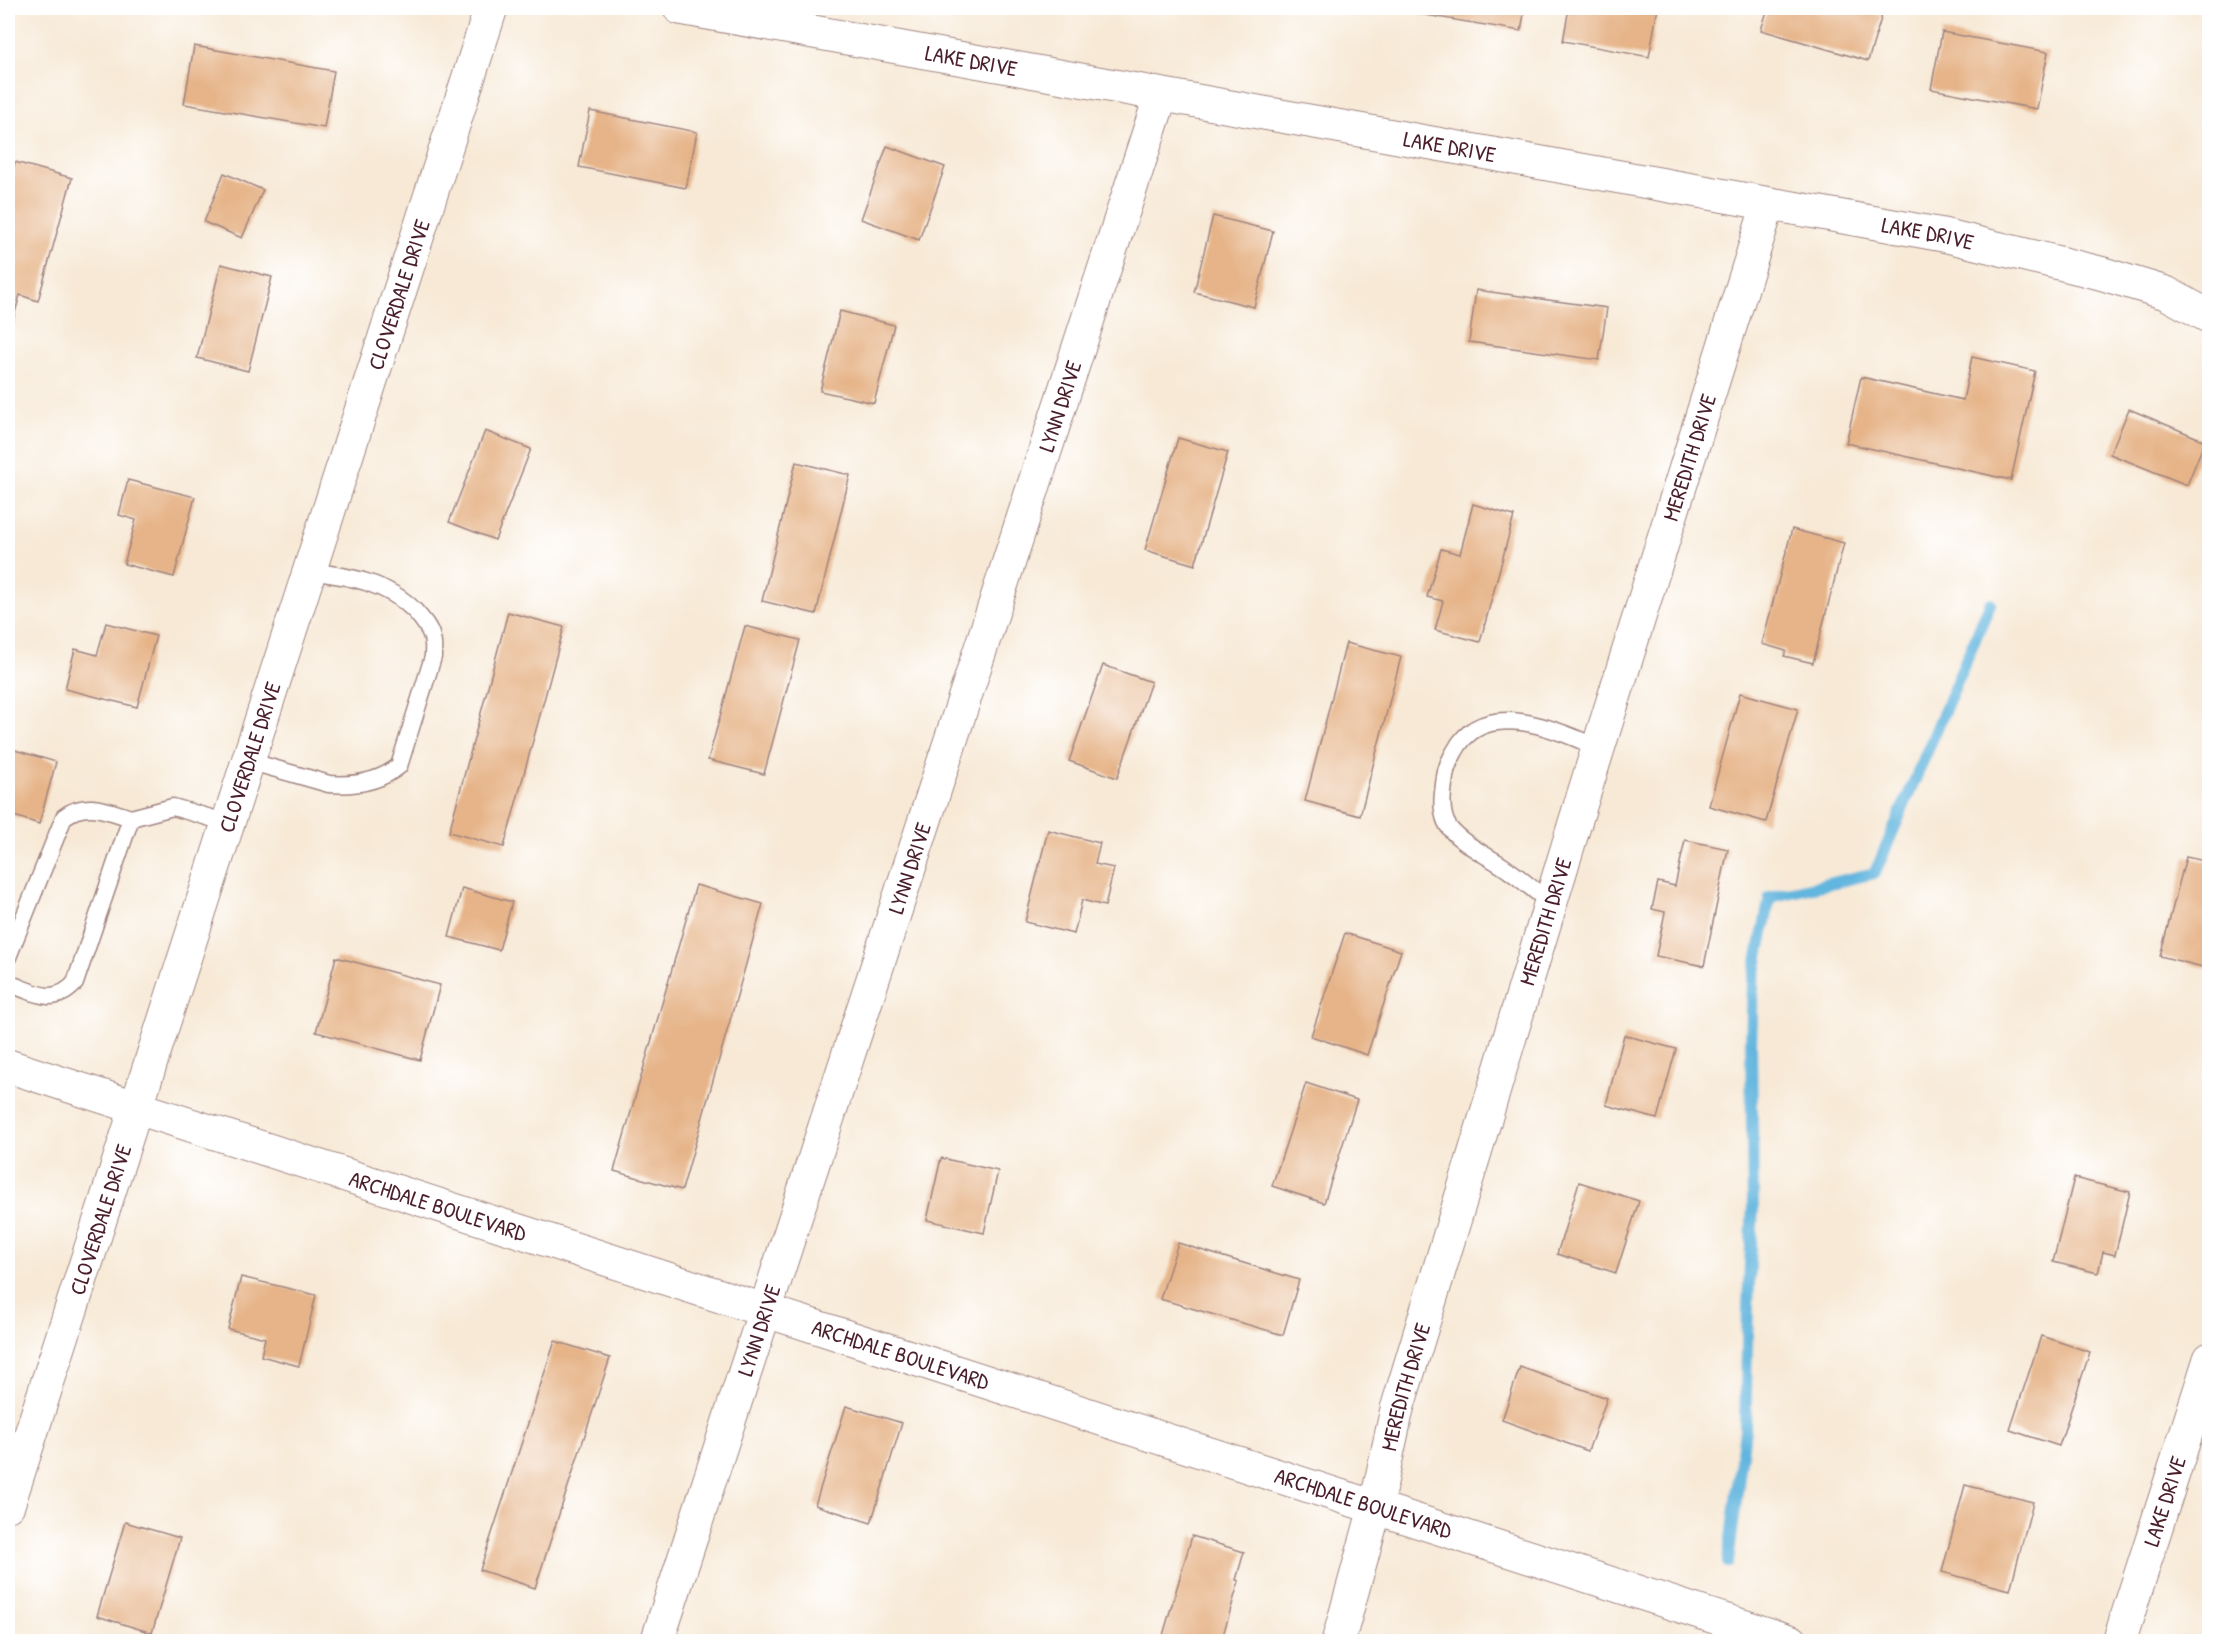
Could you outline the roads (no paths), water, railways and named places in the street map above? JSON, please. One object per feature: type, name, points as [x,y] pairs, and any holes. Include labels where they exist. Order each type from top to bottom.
[{"type":"street","name":"CLOVERDALE DRIVE","points":[[8,1505],[491,8]]},
{"type":"street","name":"LAKE DRIVE","points":[[680,8],[1943,235],[2100,273],[2166,293],[2210,317]]},
{"type":"street","name":"LYNN DRIVE","points":[[657,1641],[1161,95]]},
{"type":"street","name":"MEREDITH DRIVE","points":[[1338,1641],[1376,1505],[1396,1409],[1550,903],[1768,205]]},
{"type":"street","name":"ARCHDALE BOULEVARD","points":[[8,1066],[765,1311],[1376,1505],[1792,1641]]},
{"type":"street","name":"LAKE DRIVE","points":[[2119,1641],[2210,1359]]},
{"type":"lane","points":[[248,761],[329,784],[343,785],[360,784],[377,779],[399,766],[433,657],[433,640],[429,631],[421,617],[407,602],[387,589],[336,574],[309,571]]},
{"type":"lane","points":[[1550,903],[1509,870],[1462,839],[1446,823],[1442,803],[1446,768],[1460,741],[1473,729],[1493,723],[1516,722],[1545,726],[1598,748]]},
{"type":"lane","points":[[8,957],[64,818],[75,809],[97,808],[131,818],[173,807],[228,822]]},
{"type":"lane","points":[[8,983],[50,998],[67,993],[75,983],[131,818]]},
{"type":"waterway","points":[[1728,1562],[1745,1430],[1753,1205],[1751,1044],[1753,982],[1770,897],[1875,873],[1990,604]]}]
